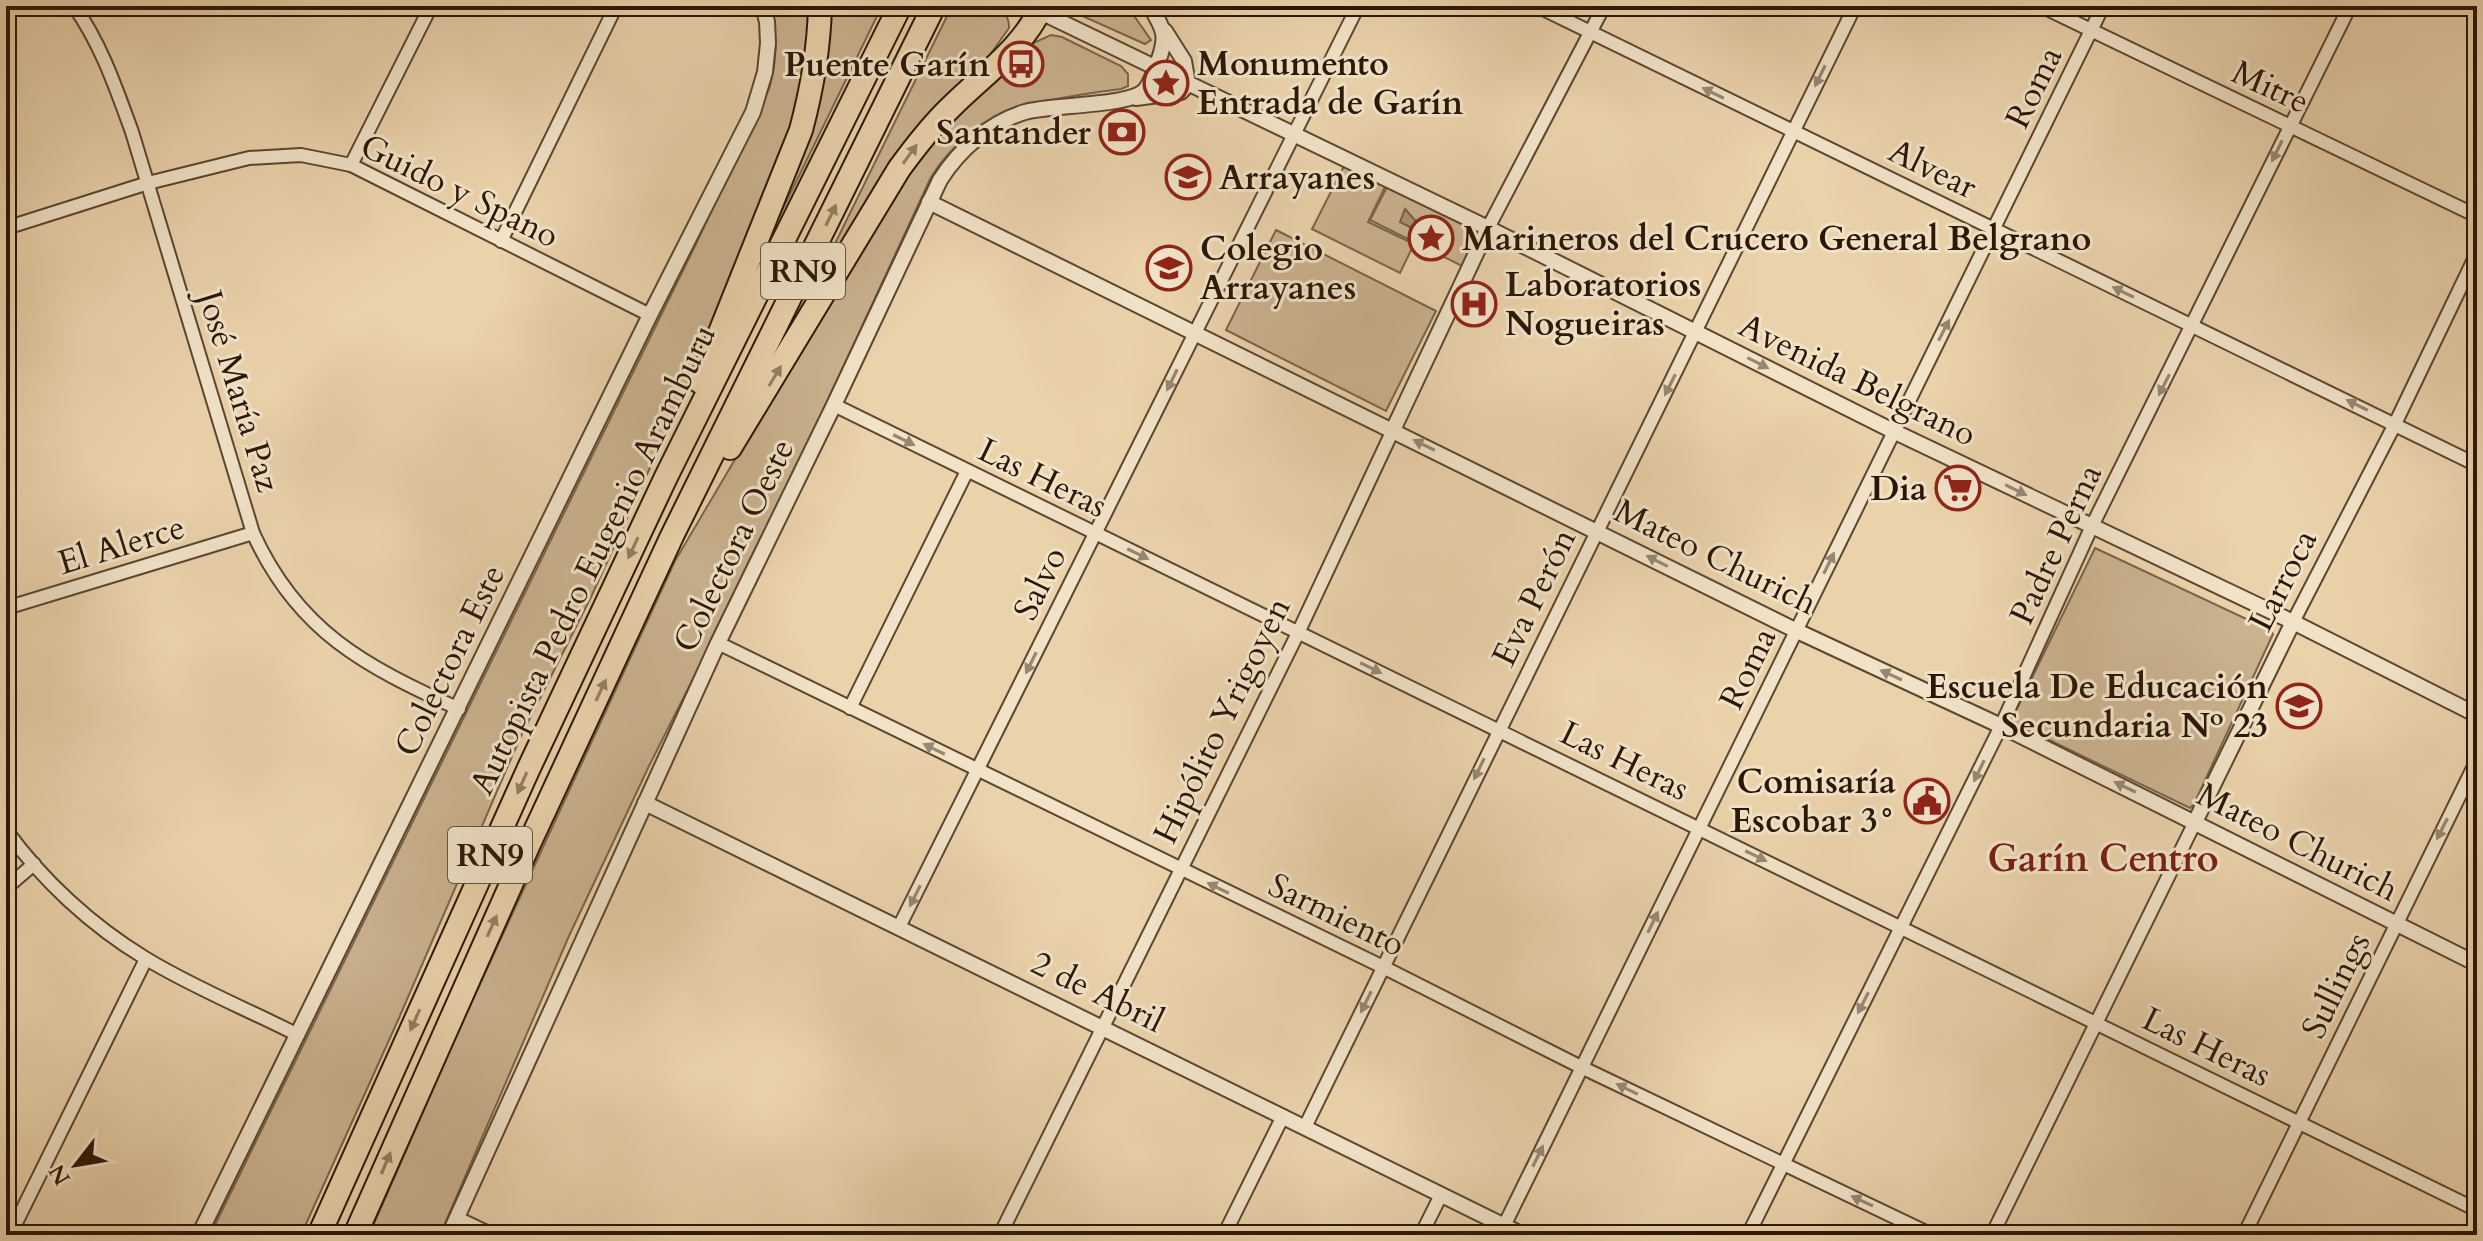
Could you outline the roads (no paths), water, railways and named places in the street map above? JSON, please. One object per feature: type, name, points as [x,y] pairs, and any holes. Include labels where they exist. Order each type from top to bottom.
[{"type":"highway","points":[[666,477],[710,353],[801,130],[818,49],[820,6]]},
{"type":"highway","name":"Autopista Pedro Eugenio Aramburu","points":[[319,1235],[528,770],[666,477],[900,6]]},
{"type":"highway","name":"Autopista Pedro Eugenio Aramburu","points":[[355,1235],[532,837],[672,536],[934,6]]},
{"type":"highway","points":[[672,536],[762,397],[899,169],[922,137],[952,105],[1009,54],[1037,8]]},
{"type":"street","name":"José María Paz","points":[[74,6],[110,70],[148,183],[253,533],[279,581],[295,604],[320,630],[382,672],[459,709]]},
{"type":"street","points":[[351,165],[431,6]]},
{"type":"street","points":[[501,241],[616,6]]},
{"type":"street","name":"Colectora Este","points":[[199,1235],[650,315],[753,112],[765,72],[768,43],[763,6]]},
{"type":"street","points":[[1150,6],[1184,61],[1188,84]]},
{"type":"street","name":"Salvo","points":[[899,927],[1358,6]]},
{"type":"street","name":"Alvear","points":[[1537,6],[2477,465]]},
{"type":"street","points":[[1488,228],[1604,6]]},
{"type":"street","name":"Eva Perón","points":[[1305,1127],[1855,6]]},
{"type":"street","name":"Mitre","points":[[2041,6],[2477,216]]},
{"type":"street","name":"Roma","points":[[1504,1226],[2103,6]]},
{"type":"street","name":"Padre Perna","points":[[1748,1235],[2001,726],[2092,526],[2350,6]]},
{"type":"street","name":"Avenida Belgrano","points":[[1037,8],[1155,69],[1488,228],[1893,431],[2293,622],[2477,715]]},
{"type":"street","points":[[1128,100],[1145,90],[1163,48],[1165,31]]},
{"type":"street","name":"Colectora Oeste","points":[[449,1235],[718,643],[951,162],[980,135],[1024,113],[1055,106],[1181,92],[1188,84]]},
{"type":"street","name":"Guido y Spano","points":[[6,228],[148,183],[223,164],[274,155],[325,158],[351,165],[650,315]]},
{"type":"street","name":"Mateo Churich","points":[[929,202],[1797,631],[2001,726],[2477,964]]},
{"type":"street","name":"Hipólito Yrigoyen","points":[[1000,1235],[1298,633],[1488,228]]},
{"type":"street","name":"Larroca","points":[[1992,1235],[2477,253]]},
{"type":"street","name":"Las Heras","points":[[834,405],[2477,1210]]},
{"type":"street","points":[[850,708],[967,471]]},
{"type":"street","name":"El Alerce","points":[[6,608],[253,533]]},
{"type":"street","name":"Sarmiento","points":[[718,643],[1383,967],[1581,1067],[1932,1235]]},
{"type":"street","name":"Sullings","points":[[2244,1235],[2477,760]]},
{"type":"street","name":"2 de Abril","points":[[645,803],[1523,1235]]},
{"type":"street","points":[[6,830],[34,864],[85,914],[146,959],[298,1035]]},
{"type":"street","points":[[6,888],[34,864]]},
{"type":"street","points":[[10,1235],[146,959]]},
{"type":"street","points":[[1224,1235],[1283,1116]]},
{"type":"street","points":[[1421,1235],[1441,1195]]},
{"type":"street","points":[[457,1218],[493,1235]]},
{"type":"place","name":"Puente Garín","points":[[1021,64]]},
{"type":"place","name":"Monumento Entrada de Garín","points":[[1166,83]]},
{"type":"place","name":"Santander","points":[[1122,132]]},
{"type":"place","name":"Arrayanes","points":[[1188,177]]},
{"type":"place","name":"Marineros del Crucero General Belgrano","points":[[1431,238]]},
{"type":"place","name":"Colegio Arrayanes","points":[[1169,268]]},
{"type":"place","name":"Laboratorios Nogueiras","points":[[1474,304]]},
{"type":"place","name":"Dia","points":[[1958,488]]},
{"type":"place","name":"Escuela De Educación Secundaria Nº 23","points":[[2299,706]]},
{"type":"place","name":"Comisaría Escobar 3°","points":[[1927,801]]},
{"type":"district","name":"Garín Centro","points":[[2103,858]]}]
